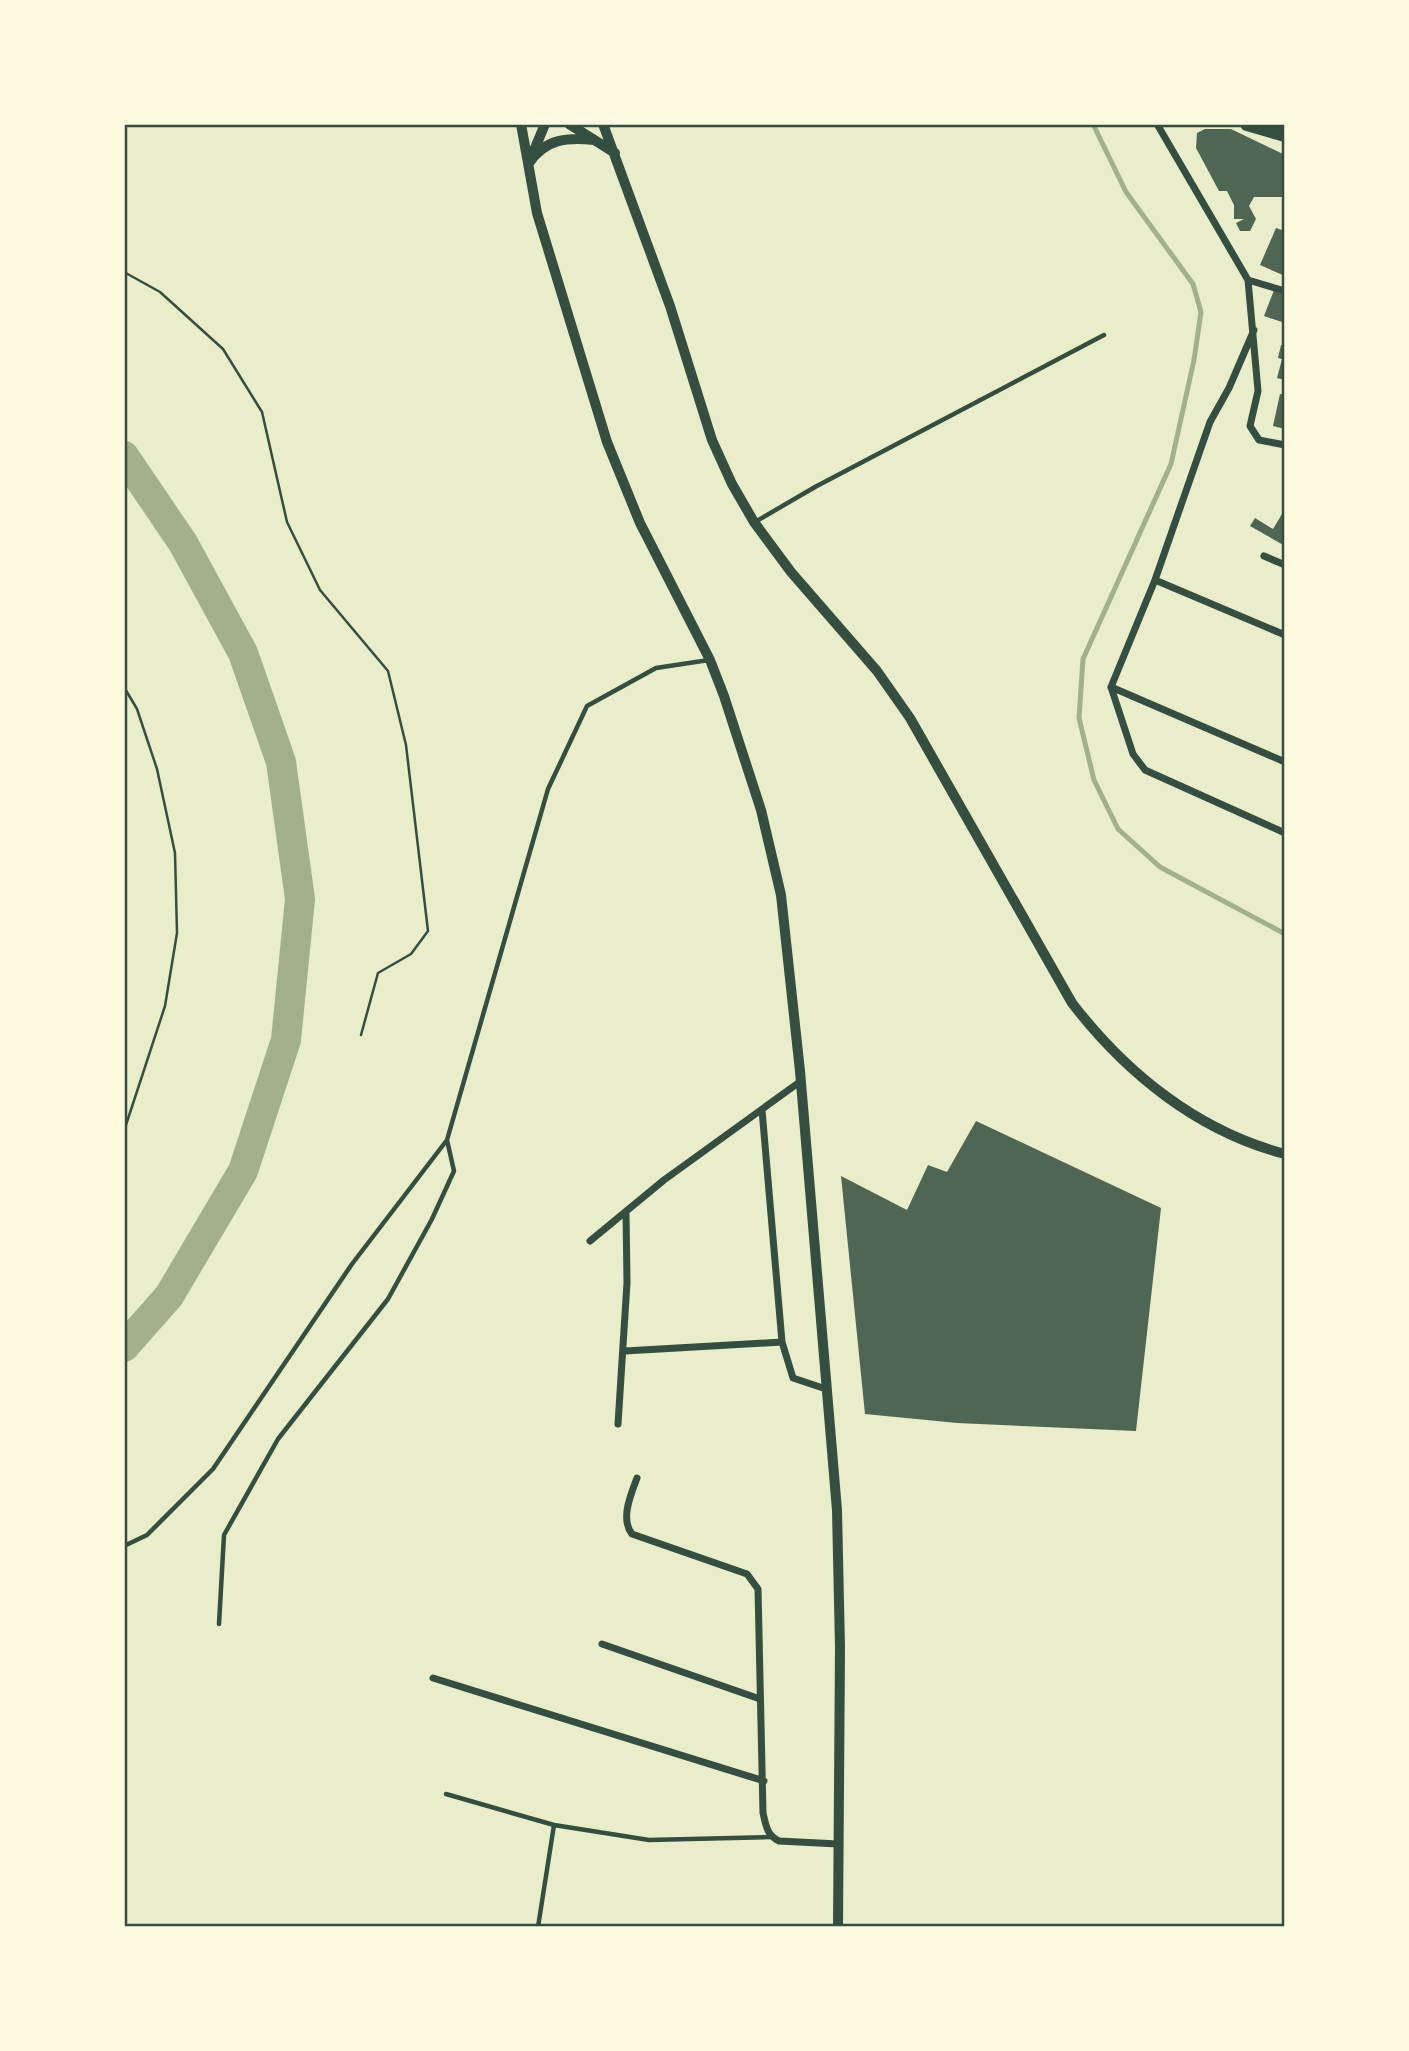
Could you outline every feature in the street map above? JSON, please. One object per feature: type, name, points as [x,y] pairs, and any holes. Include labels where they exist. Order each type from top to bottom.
[{"type":"highway","points":[[1247,124],[1285,135]]},
{"type":"street","points":[[521,124],[537,213],[607,442],[639,523],[710,660],[724,696],[761,810],[782,895],[801,1081],[837,1510],[840,1647],[838,1927]]},
{"type":"street","points":[[529,163],[545,124]]},
{"type":"street","points":[[569,124],[615,153]]},
{"type":"street","points":[[603,124],[670,306],[712,440],[732,484],[754,522],[791,572],[877,671],[910,718],[1072,1003],[1098,1037],[1148,1084],[1179,1106],[1248,1141],[1285,1154]]},
{"type":"street","points":[[1157,124],[1248,280],[1258,391],[1250,426],[1259,440],[1285,445]]},
{"type":"street","points":[[529,163],[537,151],[552,142],[570,138],[594,140]]},
{"type":"street","points":[[1248,280],[1285,291]]},
{"type":"street","points":[[1254,330],[1229,388],[1210,422],[1155,580],[1111,687],[1133,754],[1145,770],[1285,833]]},
{"type":"street","points":[[1264,556],[1285,565]]},
{"type":"street","points":[[1155,580],[1285,635]]},
{"type":"street","points":[[1111,687],[1285,762]]},
{"type":"street","points":[[590,1241],[664,1180],[801,1081]]},
{"type":"street","points":[[762,1110],[782,1342],[793,1378],[826,1389]]},
{"type":"street","points":[[618,1424],[625,1351],[626,1212]]},
{"type":"street","points":[[625,1351],[782,1342]]},
{"type":"street","points":[[637,1478],[626,1519],[627,1528],[632,1534],[747,1574],[758,1589],[763,1813],[766,1829],[771,1837],[793,1843],[838,1844]]},
{"type":"street","points":[[602,1644],[760,1699]]},
{"type":"street","points":[[433,1678],[764,1781]]},
{"type":"lane","points":[[754,522],[815,487],[1104,335]]},
{"type":"lane","points":[[124,1546],[147,1535],[213,1469],[352,1264],[447,1140],[548,789],[587,706],[656,667],[710,660]]},
{"type":"lane","points":[[219,1624],[224,1535],[278,1439],[388,1299],[432,1219],[454,1171],[447,1140]]},
{"type":"lane","points":[[446,1794],[554,1825],[649,1840],[771,1837]]},
{"type":"lane","points":[[538,1927],[554,1825]]},
{"type":"path","points":[[124,272],[160,292],[223,349],[262,412],[287,523],[320,590],[388,671],[406,745],[428,931],[411,954],[378,974],[362,1035]]},
{"type":"path","points":[[124,687],[137,709],[157,769],[170,829],[175,853],[177,933],[165,1006],[124,1131]]},
{"type":"building","points":[[1205,129],[1231,129],[1285,155],[1285,197],[1254,197],[1249,206],[1256,219],[1250,231],[1240,231],[1236,223],[1244,219],[1234,219],[1234,205],[1227,191],[1219,191],[1196,148],[1197,133]]},
{"type":"building","points":[[1276,228],[1285,231],[1285,276],[1260,265]]},
{"type":"building","points":[[1276,285],[1285,288],[1285,323],[1264,316]]},
{"type":"building","points":[[1281,345],[1285,346],[1285,380],[1277,378],[1282,359],[1278,358]]},
{"type":"building","points":[[1280,394],[1285,395],[1285,429],[1273,426]]},
{"type":"building","points":[[1285,509],[1285,546],[1250,526],[1255,518],[1273,529]]},
{"type":"building","points":[[976,1121],[1161,1208],[1136,1431],[957,1423],[865,1414],[841,1176],[907,1210],[928,1165],[947,1172]]},
{"type":"waterway","points":[[1093,124],[1126,192],[1193,284],[1201,312],[1194,360],[1171,464],[1083,659],[1079,718],[1094,780],[1118,829],[1160,867],[1285,934]]},
{"type":"waterway","points":[[124,456],[183,543],[243,653],[281,762],[300,899],[286,1040],[243,1171],[169,1296],[124,1347]]}]
